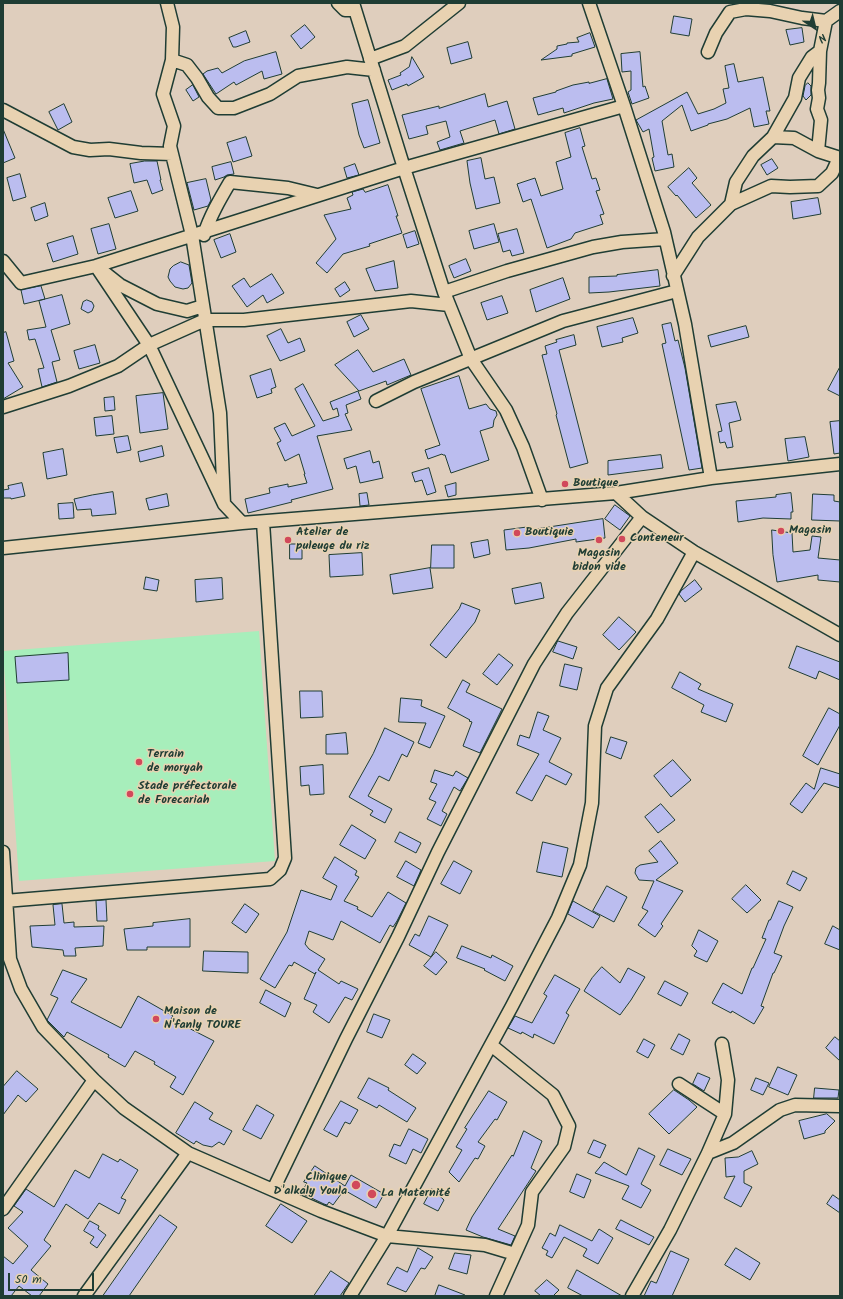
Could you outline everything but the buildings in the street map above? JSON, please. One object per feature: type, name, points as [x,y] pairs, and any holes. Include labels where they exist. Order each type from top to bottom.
[{"type":"street","points":[[167,3],[173,27],[172,60],[163,94],[174,126],[170,146],[192,235],[220,413],[224,504]]},
{"type":"street","points":[[338,3],[345,10],[354,7],[444,292],[471,359],[506,410],[523,447],[542,500]]},
{"type":"street","points":[[172,60],[187,65],[197,78],[208,97],[218,108],[234,108],[270,94],[298,76],[372,64],[405,46],[459,3]]},
{"type":"street","points":[[589,3],[624,106],[665,240],[685,324],[694,370],[711,478]]},
{"type":"street","points":[[708,52],[716,33],[730,12],[752,9],[826,21],[840,11]]},
{"type":"street","points":[[818,151],[821,120],[817,109],[819,98],[820,51],[826,21]]},
{"type":"street","points":[[731,204],[736,182],[753,156],[773,137],[795,98],[799,78],[812,57],[820,51]]},
{"type":"street","points":[[3,261],[21,283],[96,266],[205,230],[404,168],[624,106]]},
{"type":"street","points":[[3,110],[73,147],[90,150],[110,149],[141,153],[172,154]]},
{"type":"street","points":[[673,276],[698,237],[731,204],[771,186],[818,186],[832,173],[839,158],[818,151],[794,138],[773,137]]},
{"type":"street","points":[[196,259],[205,230],[230,182],[288,188],[317,195]]},
{"type":"street","points":[[444,292],[507,271],[593,247],[622,242],[665,240]]},
{"type":"street","points":[[96,266],[120,285],[156,304],[187,311],[203,306]]},
{"type":"street","points":[[96,266],[149,345],[224,504],[242,523]]},
{"type":"street","points":[[376,401],[414,382],[563,321],[677,290]]},
{"type":"street","points":[[3,407],[69,386],[118,366],[149,345],[205,320],[244,320],[411,301],[449,305]]},
{"type":"street","points":[[3,548],[242,523],[616,493],[711,478],[840,464]]},
{"type":"street","points":[[616,493],[642,517],[694,552],[840,635]]},
{"type":"street","points":[[273,1190],[346,1039],[398,937],[438,852],[534,664],[566,613],[642,517]]},
{"type":"street","points":[[5,901],[270,879],[280,870],[285,858],[264,522]]},
{"type":"street","points":[[350,1296],[388,1236],[558,918],[580,865],[592,803],[595,726],[607,688],[657,619],[694,552]]},
{"type":"street","points":[[3,852],[5,901],[10,959],[20,989],[43,1027],[94,1080],[124,1108],[188,1153],[321,1211],[388,1236],[485,1246],[515,1254]]},
{"type":"street","points":[[632,1296],[670,1230],[708,1153],[725,1114],[728,1080],[722,1044]]},
{"type":"street","points":[[491,1045],[552,1095],[570,1126],[564,1147],[532,1192],[528,1224],[496,1296]]},
{"type":"street","points":[[3,1209],[94,1080]]},
{"type":"street","points":[[679,1084],[725,1114]]},
{"type":"street","points":[[708,1153],[733,1143],[780,1110],[795,1105],[840,1106]]},
{"type":"street","points":[[84,1296],[188,1153]]},
{"type":"green space","name":"Terrain de moryah","points":[[259,631],[275,861],[19,881],[3,651]]},
{"type":"place","name":"Boutique","points":[[565,484]]},
{"type":"place","name":"Magasin","points":[[781,531]]},
{"type":"place","name":"Boutiquie","points":[[517,533]]},
{"type":"place","name":"Conteneur","points":[[622,539]]},
{"type":"place","name":"Atelier de puleuge du riz","points":[[288,540]]},
{"type":"place","name":"Magasin bidon vide","points":[[599,540]]},
{"type":"place","name":"Terrain de moryah","points":[[139,762]]},
{"type":"place","name":"Stade préfectorale de Forecariah","points":[[130,794]]},
{"type":"place","name":"Maison de N'fanly TOURE","points":[[156,1019]]},
{"type":"place","name":"Clinique D'alkaly Youla","points":[[356,1185]]},
{"type":"place","name":"La Maternité","points":[[372,1194]]}]
